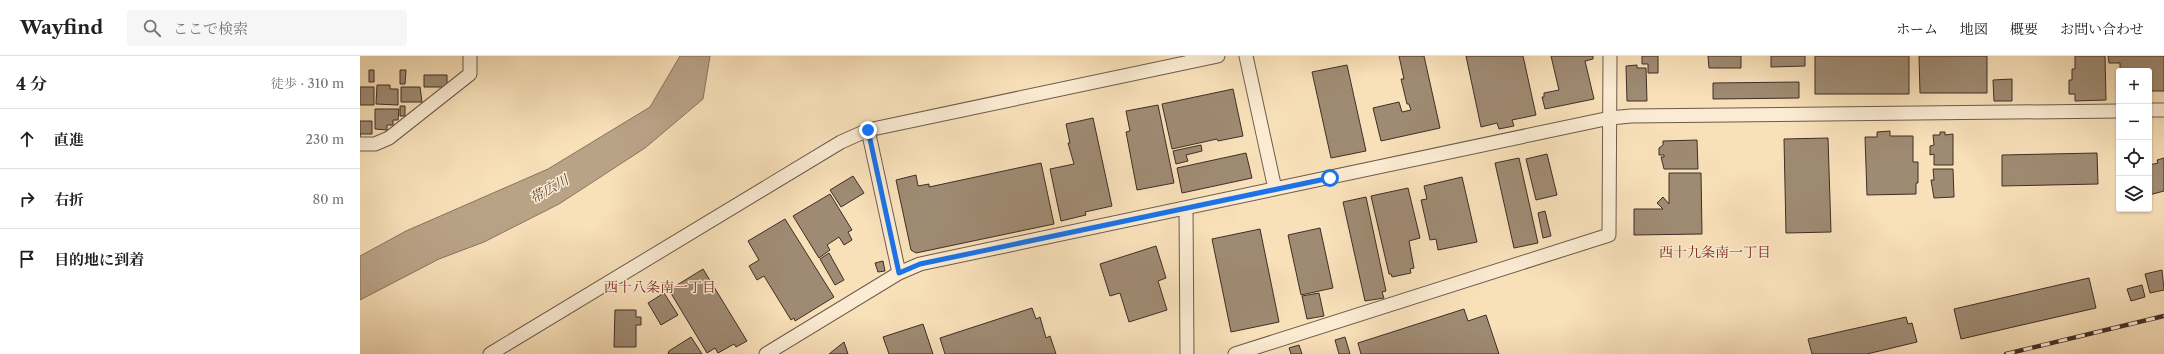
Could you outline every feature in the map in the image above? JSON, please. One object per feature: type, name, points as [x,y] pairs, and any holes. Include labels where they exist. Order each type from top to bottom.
[{"type":"street","points":[[360,144],[375,144],[389,138],[470,74],[470,56]]},
{"type":"street","points":[[491,354],[841,142],[868,130],[1218,56]]},
{"type":"street","points":[[1246,56],[1275,189]]},
{"type":"street","points":[[1235,354],[1610,235],[1610,56]]},
{"type":"street","points":[[2152,110],[2164,110]]},
{"type":"street","points":[[766,354],[899,273],[920,264],[1610,118],[1631,116],[2116,111]]},
{"type":"street","points":[[868,130],[899,273]]},
{"type":"street","points":[[1186,208],[1187,354]]},
{"type":"water","name":"帯広川","points":[[680,56],[710,56],[703,99],[645,148],[559,204],[484,242],[439,259],[360,300],[360,256],[406,231],[548,169],[650,107]]},
{"type":"building","points":[[1399,56],[1424,56],[1440,128],[1381,141],[1373,108],[1399,102],[1402,112],[1411,110],[1409,104],[1407,104],[1401,79],[1404,79]]},
{"type":"building","points":[[1466,56],[1523,56],[1536,115],[1512,120],[1514,126],[1499,129],[1497,123],[1481,127]]},
{"type":"building","points":[[1551,56],[1593,56],[1593,59],[1585,61],[1594,99],[1545,109],[1542,97],[1544,97],[1544,93],[1559,90]]},
{"type":"building","points":[[1642,56],[1658,56],[1658,73],[1648,73],[1648,64],[1642,64]]},
{"type":"building","points":[[1708,56],[1741,56],[1741,68],[1709,68]]},
{"type":"building","points":[[1771,56],[1805,56],[1805,66],[1771,67]]},
{"type":"building","points":[[1815,56],[1909,56],[1909,94],[1815,94]]},
{"type":"building","points":[[1919,56],[1987,56],[1987,93],[1920,93]]},
{"type":"building","points":[[2075,56],[2105,56],[2106,100],[2075,101],[2075,94],[2069,94],[2069,80],[2072,80],[2072,69],[2075,69]]},
{"type":"building","points":[[2108,56],[2164,56],[2164,91],[2152,91],[2152,68],[2120,68],[2120,63],[2109,63]]},
{"type":"building","points":[[1347,65],[1366,151],[1331,158],[1312,72]]},
{"type":"building","points":[[1637,65],[1637,68],[1646,68],[1647,101],[1627,101],[1626,66]]},
{"type":"building","points":[[369,70],[374,70],[374,82],[369,82]]},
{"type":"building","points":[[400,70],[406,70],[405,84],[400,84]]},
{"type":"building","points":[[424,75],[447,75],[447,87],[424,87]]},
{"type":"building","points":[[2012,79],[2012,101],[1994,101],[1993,80]]},
{"type":"building","points":[[1799,82],[1799,98],[1713,99],[1713,83]]},
{"type":"building","points":[[377,85],[390,85],[390,89],[398,89],[398,105],[376,104]]},
{"type":"building","points":[[360,87],[374,87],[374,105],[360,105]]},
{"type":"building","points":[[401,87],[420,87],[422,102],[401,102]]},
{"type":"building","points":[[1233,89],[1243,136],[1218,141],[1217,139],[1172,149],[1162,104]]},
{"type":"building","points":[[1158,105],[1174,183],[1137,190],[1126,132],[1130,131],[1126,111]]},
{"type":"building","points":[[400,106],[405,106],[405,116],[400,116]]},
{"type":"building","points":[[375,109],[399,109],[398,120],[393,120],[393,125],[387,125],[387,130],[375,129]]},
{"type":"building","points":[[1093,118],[1112,206],[1085,212],[1086,215],[1061,221],[1050,169],[1074,164],[1068,143],[1070,143],[1066,124]]},
{"type":"building","points":[[360,121],[372,121],[372,134],[360,134]]},
{"type":"building","points":[[1890,131],[1890,136],[1913,136],[1913,162],[1918,162],[1918,183],[1916,183],[1916,194],[1867,195],[1865,137],[1877,137],[1877,132]]},
{"type":"building","points":[[1940,132],[1945,132],[1945,135],[1953,134],[1953,165],[1934,165],[1934,154],[1930,155],[1930,146],[1934,145],[1933,135],[1940,135]]},
{"type":"building","points":[[1828,138],[1831,232],[1786,233],[1784,139]]},
{"type":"building","points":[[1697,140],[1698,169],[1664,169],[1661,157],[1664,157],[1664,155],[1659,155],[1659,148],[1663,145],[1663,141]]},
{"type":"building","points":[[1201,145],[1202,151],[1186,155],[1188,161],[1176,164],[1173,151]]},
{"type":"building","points":[[1246,153],[1252,178],[1182,193],[1177,168]]},
{"type":"building","points":[[2097,153],[2098,184],[2002,186],[2002,155]]},
{"type":"building","points":[[1547,154],[1557,195],[1536,200],[1526,159]]},
{"type":"building","points":[[1519,158],[1538,243],[1514,248],[1495,163]]},
{"type":"building","points":[[2164,158],[2164,191],[2152,194],[2152,164],[2158,163],[2157,160]]},
{"type":"building","points":[[1041,163],[1054,224],[916,253],[911,250],[896,180],[916,175],[918,186],[929,184],[929,187]]},
{"type":"building","points":[[1933,169],[1953,169],[1954,197],[1934,198],[1931,180],[1934,180]]},
{"type":"building","points":[[1669,173],[1701,173],[1702,234],[1634,235],[1634,209],[1663,209],[1657,203],[1663,197],[1669,204]]},
{"type":"building","points":[[853,176],[864,193],[841,207],[830,190]]},
{"type":"building","points":[[1462,177],[1477,242],[1438,250],[1436,239],[1430,240],[1421,200],[1427,199],[1424,186]]},
{"type":"building","points":[[1408,188],[1420,238],[1409,241],[1414,268],[1410,269],[1411,273],[1392,277],[1391,274],[1389,274],[1371,196]]},
{"type":"building","points":[[830,194],[852,230],[848,232],[852,240],[844,245],[839,237],[827,245],[830,250],[819,258],[793,216]]},
{"type":"building","points":[[1366,197],[1386,291],[1382,292],[1384,298],[1365,301],[1343,202]]},
{"type":"building","points":[[1545,211],[1551,236],[1543,238],[1538,213]]},
{"type":"building","points":[[785,219],[834,297],[795,321],[794,318],[791,320],[764,276],[757,280],[749,266],[759,260],[748,241]]},
{"type":"building","points":[[1320,228],[1333,288],[1301,295],[1288,235]]},
{"type":"building","points":[[1260,229],[1279,322],[1231,332],[1212,239]]},
{"type":"building","points":[[1156,246],[1166,278],[1158,281],[1167,310],[1129,322],[1120,293],[1110,296],[1100,264]]},
{"type":"building","points":[[829,253],[844,280],[835,285],[820,259]]},
{"type":"building","points":[[883,261],[885,271],[878,272],[875,263]]},
{"type":"building","points":[[703,269],[747,341],[736,347],[734,344],[718,353],[715,348],[707,353],[669,290]]},
{"type":"building","points":[[2162,270],[2164,290],[2150,293],[2145,274]]},
{"type":"building","points":[[2089,278],[2096,308],[1961,339],[1954,309]]},
{"type":"building","points":[[2142,285],[2145,297],[2131,301],[2127,289]]},
{"type":"building","points":[[664,293],[678,315],[661,325],[648,303]]},
{"type":"building","points":[[1319,293],[1324,316],[1307,319],[1302,296]]},
{"type":"building","points":[[1032,308],[1036,319],[1040,317],[1046,338],[1050,336],[1056,354],[945,354],[940,338]]},
{"type":"building","points":[[1464,309],[1468,321],[1486,315],[1499,354],[1361,354],[1358,343]]},
{"type":"building","points":[[615,310],[636,310],[636,317],[641,317],[641,325],[636,325],[636,347],[614,347]]},
{"type":"building","points":[[1906,317],[1908,324],[1912,323],[1917,342],[1867,354],[1812,354],[1808,339]]},
{"type":"building","points":[[923,324],[933,354],[889,354],[883,337]]},
{"type":"building","points":[[691,337],[702,354],[668,354],[669,351]]},
{"type":"building","points":[[1345,337],[1350,354],[1339,354],[1335,340]]},
{"type":"building","points":[[844,342],[848,354],[829,354]]},
{"type":"building","points":[[1299,345],[1302,354],[1291,354],[1289,348]]},
{"type":"railway","points":[[2006,354],[2164,316]]},
{"type":"district","name":"西十九条南一丁目","points":[[1715,252]]},
{"type":"district","name":"西十八条南一丁目","points":[[660,287]]},
{"type":"route","points":[[868,130],[899,273],[920,264],[1330,178]]}]
